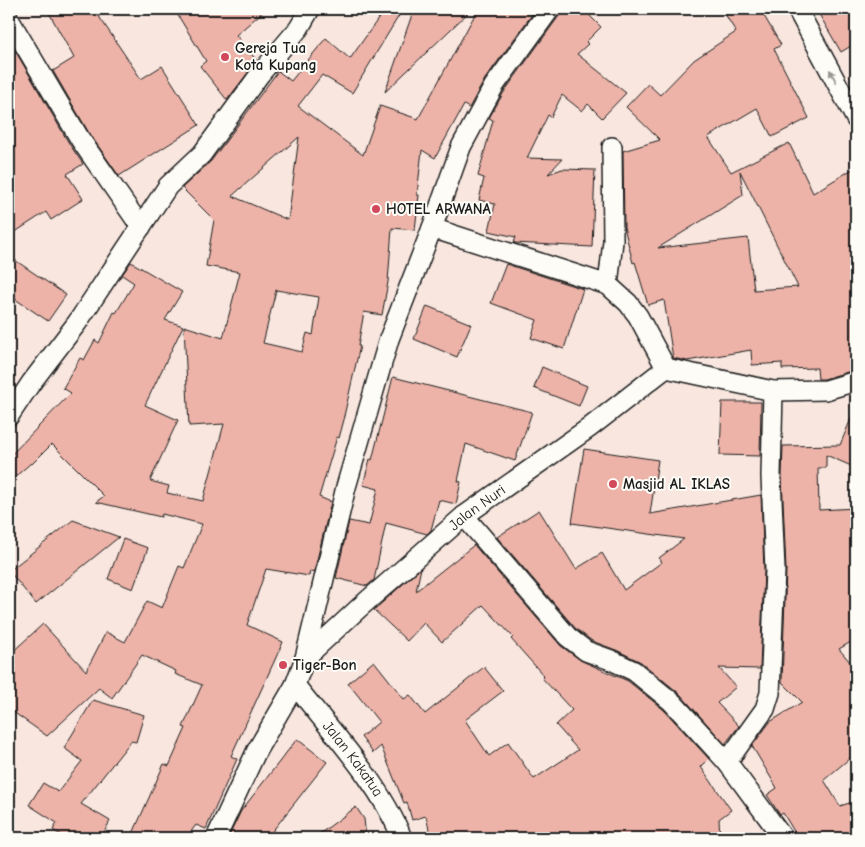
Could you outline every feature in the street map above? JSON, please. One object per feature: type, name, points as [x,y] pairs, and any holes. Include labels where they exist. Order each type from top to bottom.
[{"type":"street","points":[[9,416],[30,383],[77,323],[168,186],[202,154],[260,74],[299,28],[310,9]]},
{"type":"street","points":[[305,658],[346,487],[384,358],[461,147],[494,86],[550,9]]},
{"type":"street","points":[[797,9],[856,119]]},
{"type":"street","points":[[9,19],[80,139],[141,227]]},
{"type":"street","points":[[608,285],[613,240],[612,147]]},
{"type":"street","points":[[432,228],[608,285],[628,303],[638,316],[666,368],[774,391],[826,390],[856,380]]},
{"type":"street","name":"Jalan Nuri","points":[[216,838],[257,750],[295,685],[305,658],[464,516],[589,428],[666,368]]},
{"type":"street","points":[[727,762],[765,709],[770,693],[774,570],[771,476],[774,391]]},
{"type":"street","points":[[464,516],[568,638],[586,651],[634,671],[672,702],[727,762],[783,838]]},
{"type":"street","name":"Jalan Kakatua","points":[[295,685],[365,775],[381,798],[402,838]]},
{"type":"building","points":[[47,9],[94,9],[141,79],[162,66],[199,125],[119,176],[89,133],[53,71],[74,58]]},
{"type":"building","name":"Gereja Tua Kota Kupang","points":[[174,9],[266,9],[236,35],[257,61],[227,100],[200,66],[206,61]]},
{"type":"building","points":[[385,9],[403,9],[352,93],[322,75],[298,106],[363,155],[380,106],[418,119],[478,9],[536,9],[485,79],[469,108],[464,105],[435,158],[422,150],[415,230],[392,228],[388,282],[382,315],[364,312],[358,346],[360,346],[345,416],[319,497],[331,502],[314,572],[310,571],[309,576],[266,569],[247,625],[283,642],[231,756],[237,759],[206,829],[196,825],[186,838],[131,838],[164,764],[169,766],[186,728],[183,727],[202,685],[175,674],[176,671],[142,655],[112,698],[99,688],[47,736],[9,709],[9,655],[43,624],[86,671],[106,632],[125,642],[147,601],[162,608],[179,566],[184,568],[202,524],[162,514],[161,517],[96,502],[104,496],[52,444],[32,464],[9,482],[9,457],[71,393],[63,388],[80,358],[84,360],[95,340],[99,343],[114,312],[116,313],[134,283],[122,275],[131,262],[182,292],[165,320],[183,326],[145,405],[178,420],[150,481],[169,486],[167,493],[203,501],[224,424],[189,426],[184,326],[223,338],[240,272],[206,266],[214,220],[182,188],[211,161],[278,71],[291,81],[326,38],[350,59]],"holes":[[[299,137],[288,220],[232,196]],[[276,290],[319,297],[313,335],[307,333],[302,352],[263,343]]]},
{"type":"building","points":[[414,9],[472,9],[385,92]]},
{"type":"building","points":[[561,9],[583,9],[601,27],[586,42],[588,44],[577,54],[626,93],[602,118],[588,104],[582,111],[562,95],[551,117],[548,115],[527,158],[562,159],[548,174],[562,169],[595,170],[592,247],[514,243],[516,237],[489,231],[495,204],[479,200],[484,178],[478,176],[493,120],[489,118],[504,92],[559,16]]},
{"type":"building","points":[[722,9],[760,9],[781,45],[774,49],[809,118],[772,137],[757,108],[708,137],[731,172],[789,143],[813,193],[856,167],[856,369],[854,370],[818,379],[817,368],[782,369],[782,363],[752,365],[751,350],[687,361],[673,358],[664,300],[648,305],[635,262],[633,263],[624,227],[623,151],[660,140],[626,107],[648,84],[660,95],[694,60],[736,32]],"holes":[[[740,171],[798,287],[754,290],[748,238],[658,248],[743,195]]]},
{"type":"building","points":[[816,9],[856,9],[856,43],[841,52]]},
{"type":"building","points":[[16,52],[83,164],[67,174],[83,199],[51,220],[46,212],[9,236],[9,56]]},
{"type":"building","points":[[9,256],[66,295],[48,321],[9,295]]},
{"type":"building","points":[[506,264],[583,289],[564,349],[531,338],[537,320],[491,303]]},
{"type":"building","points":[[427,306],[471,324],[457,357],[414,339]]},
{"type":"building","points":[[542,367],[587,386],[579,406],[534,388]]},
{"type":"building","points":[[393,377],[532,412],[515,461],[466,444],[458,481],[461,482],[456,504],[439,500],[431,530],[427,534],[386,523],[374,580],[367,586],[336,578],[349,521],[369,525],[378,489],[363,485],[370,459],[372,460]]},
{"type":"building","points":[[722,402],[761,402],[760,456],[720,455]]},
{"type":"building","points":[[856,407],[856,468],[826,455],[826,468],[818,468],[819,510],[856,508],[856,639],[839,649],[856,669],[856,753],[824,780],[840,806],[856,801],[856,838],[798,838],[783,813],[780,815],[767,795],[777,788],[752,746],[770,722],[802,702],[782,682],[786,570],[782,476],[783,446],[840,445]]},
{"type":"building","points":[[584,449],[658,460],[650,514],[761,495],[764,570],[760,669],[719,668],[736,687],[717,703],[739,726],[725,744],[680,694],[641,662],[592,641],[576,629],[497,537],[539,510],[576,569],[602,553],[624,590],[662,562],[659,558],[684,539],[572,523]]},
{"type":"building","points":[[73,520],[119,537],[36,604],[9,571]]},
{"type":"building","points":[[123,539],[148,548],[133,589],[108,579]]},
{"type":"building","points":[[474,545],[561,646],[582,661],[628,681],[664,710],[709,759],[701,767],[731,810],[719,819],[720,838],[431,838],[426,816],[412,820],[407,802],[404,803],[381,746],[373,753],[361,737],[379,722],[348,683],[374,661],[404,699],[410,695],[425,714],[484,667],[503,691],[465,720],[489,756],[508,742],[534,779],[578,750],[556,725],[572,710],[542,678],[544,676],[511,639],[513,637],[483,605],[442,642],[424,623],[407,641],[374,610],[421,568],[416,591]]},
{"type":"building","points":[[93,700],[144,715],[136,742],[131,741],[81,804],[110,821],[101,838],[66,838],[53,830],[57,823],[29,805],[43,783],[58,792],[82,761],[64,748]]},
{"type":"building","points":[[297,739],[327,762],[267,838],[228,838],[241,811]]},
{"type":"building","points":[[356,807],[364,819],[366,838],[314,838]]},
{"type":"place","name":"Gereja Tua Kota Kupang","points":[[225,57]]},
{"type":"place","name":"HOTEL ARWANA","points":[[376,209]]},
{"type":"place","name":"Masjid AL IKLAS","points":[[613,484]]},
{"type":"place","name":"Tiger-Bon","points":[[283,665]]}]
